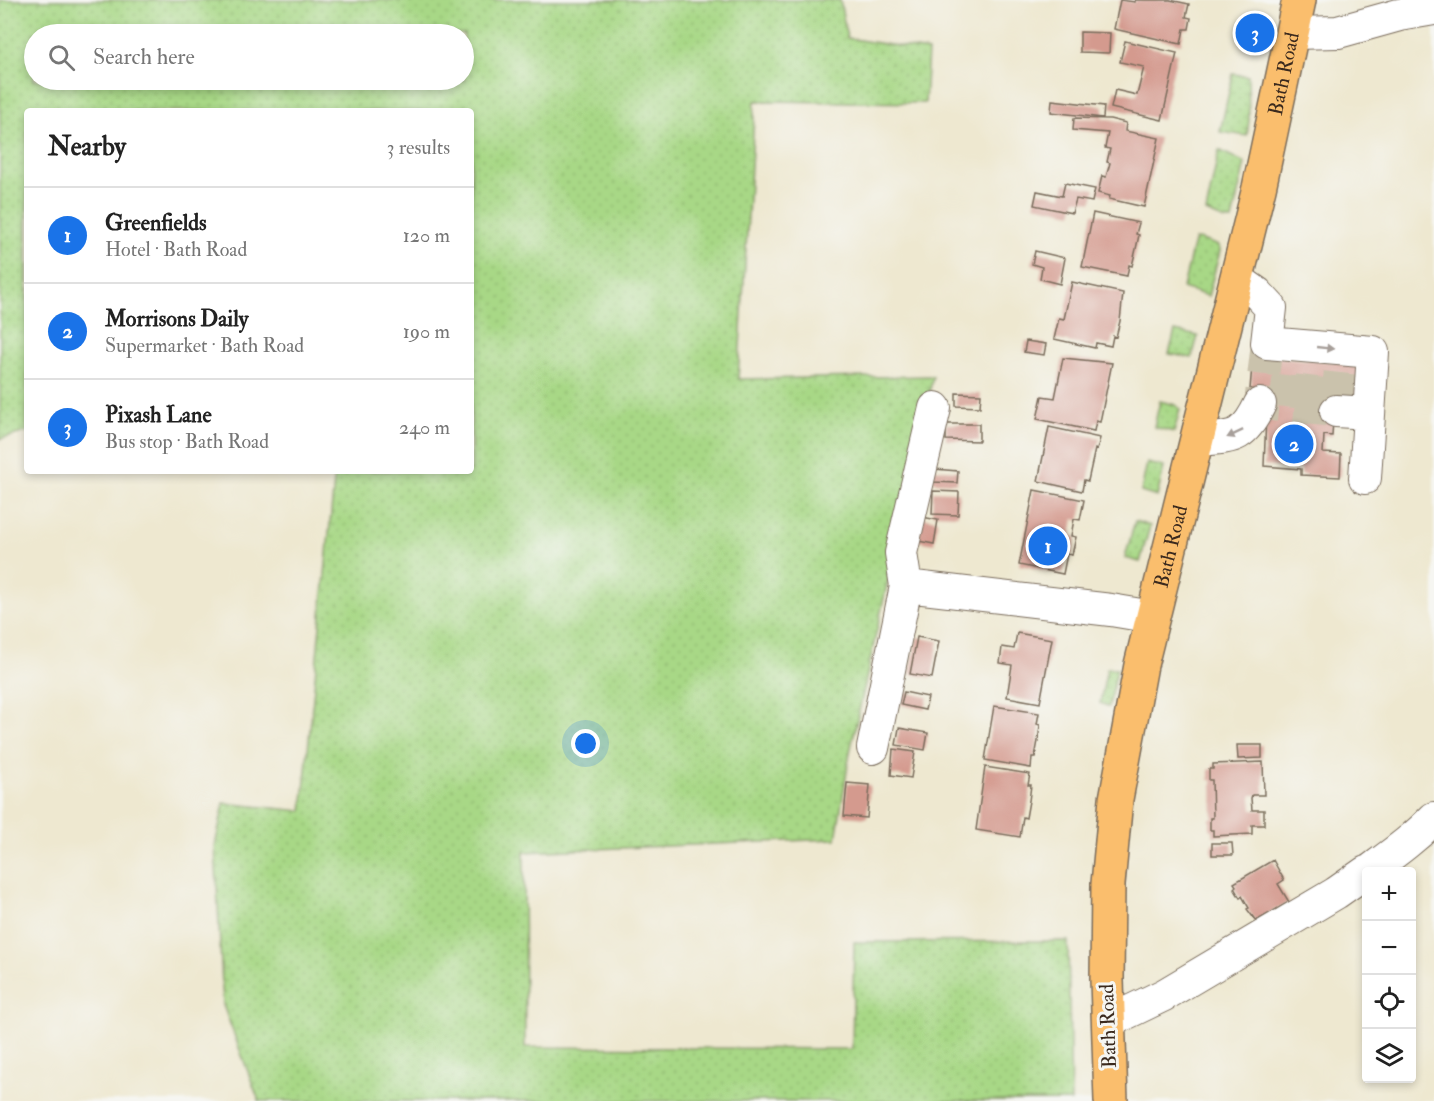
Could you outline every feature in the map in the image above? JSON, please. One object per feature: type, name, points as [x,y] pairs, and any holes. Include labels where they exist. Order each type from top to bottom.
[{"type":"highway","name":"Bath Road","points":[[1111,1101],[1108,1022],[1108,884],[1116,799],[1141,665],[1262,177],[1299,0]]},
{"type":"lane","points":[[1293,33],[1338,32],[1399,15],[1434,9]]},
{"type":"lane","points":[[1237,279],[1257,293],[1271,308],[1267,343],[1373,352],[1365,478]]},
{"type":"lane","points":[[1197,440],[1227,438],[1242,432],[1252,422],[1260,404]]},
{"type":"lane","points":[[873,748],[906,586],[901,553],[934,408]]},
{"type":"lane","points":[[1336,411],[1368,413]]},
{"type":"lane","points":[[906,586],[1153,617]]},
{"type":"lane","points":[[1374,867],[1406,844],[1434,818]]},
{"type":"lane","points":[[1108,1022],[1164,995],[1362,875]]},
{"type":"green space","points":[[0,0],[840,0],[847,38],[928,51],[925,103],[755,101],[738,379],[933,376],[850,752],[836,839],[524,852],[525,1047],[852,1049],[854,942],[1068,941],[1071,1101],[259,1101],[223,1005],[215,846],[224,803],[302,811],[335,474],[474,474],[474,108],[24,108],[24,433],[0,439]]},
{"type":"green space","points":[[1233,74],[1248,76],[1247,136],[1220,132]]},
{"type":"green space","points":[[1219,150],[1245,163],[1232,220],[1225,220],[1206,212]]},
{"type":"green space","points":[[1199,239],[1219,246],[1220,251],[1208,296],[1183,288],[1193,245],[1195,240]]},
{"type":"green space","points":[[1175,331],[1198,336],[1192,358],[1169,354]]},
{"type":"green space","points":[[1160,401],[1176,405],[1180,409],[1174,432],[1154,427]]},
{"type":"green space","points":[[1147,463],[1164,467],[1157,497],[1141,492]]},
{"type":"green space","points":[[1135,521],[1150,526],[1140,562],[1125,558]]},
{"type":"green space","points":[[1107,668],[1117,669],[1109,707],[1100,703]]},
{"type":"building","points":[[1120,0],[1135,2],[1135,0],[1170,0],[1189,4],[1186,17],[1191,18],[1189,29],[1184,29],[1181,44],[1114,29]]},
{"type":"building","points":[[1080,32],[1110,33],[1109,53],[1080,52]]},
{"type":"building","points":[[1125,41],[1177,53],[1162,120],[1111,108],[1115,90],[1137,95],[1144,67],[1120,62]]},
{"type":"building","points":[[1052,100],[1104,106],[1103,118],[1051,112]]},
{"type":"building","points":[[1074,118],[1110,119],[1126,123],[1125,131],[1159,138],[1144,207],[1109,199],[1110,196],[1098,193],[1102,176],[1106,177],[1110,163],[1107,162],[1110,149],[1105,148],[1108,133],[1073,130]]},
{"type":"building","points":[[1065,183],[1095,189],[1092,202],[1076,199],[1072,213],[1034,205],[1037,191],[1062,196]]},
{"type":"building","points":[[1093,213],[1139,223],[1136,249],[1127,276],[1082,267]]},
{"type":"building","points":[[1035,251],[1065,258],[1060,284],[1040,279],[1042,267],[1032,264]]},
{"type":"building","points":[[1072,282],[1123,293],[1120,321],[1111,346],[1096,343],[1095,348],[1054,339],[1059,318],[1064,319]]},
{"type":"building","points":[[1026,341],[1046,344],[1044,355],[1024,352]]},
{"type":"building","points":[[1253,355],[1362,364],[1359,402],[1322,399],[1321,420],[1333,420],[1332,436],[1324,435],[1323,453],[1341,454],[1340,477],[1301,475],[1301,469],[1264,466],[1266,416],[1275,417],[1277,391],[1250,389]]},
{"type":"building","points":[[1063,358],[1112,363],[1100,422],[1096,421],[1094,431],[1037,419],[1042,396],[1055,398]]},
{"type":"building","points":[[956,393],[981,394],[980,407],[956,406]]},
{"type":"building","points":[[946,424],[979,424],[979,441],[946,440]]},
{"type":"building","points":[[1049,427],[1100,438],[1097,450],[1095,449],[1088,481],[1084,480],[1082,491],[1038,481]]},
{"type":"building","points":[[934,469],[958,471],[957,483],[933,482]]},
{"type":"building","points":[[1034,490],[1084,500],[1080,520],[1074,519],[1071,536],[1076,537],[1072,555],[1067,554],[1063,574],[1019,565]]},
{"type":"building","points":[[933,491],[959,492],[958,515],[932,514]]},
{"type":"building","points":[[922,517],[938,520],[934,544],[918,541]]},
{"type":"building","points":[[1017,633],[1052,639],[1040,703],[1007,697],[1012,665],[1000,663],[1002,647],[1014,649]]},
{"type":"building","points":[[917,637],[939,641],[932,678],[910,674]]},
{"type":"building","points":[[904,692],[928,697],[925,710],[901,705]]},
{"type":"building","points":[[994,706],[1039,713],[1038,741],[1031,768],[985,760]]},
{"type":"building","points":[[899,728],[928,733],[925,750],[896,745]]},
{"type":"building","points":[[1237,745],[1262,745],[1262,758],[1238,759]]},
{"type":"building","points":[[893,749],[915,752],[911,778],[891,775]]},
{"type":"building","points":[[1263,762],[1264,795],[1252,795],[1251,798],[1252,810],[1264,810],[1264,825],[1252,825],[1252,834],[1213,836],[1213,830],[1210,830],[1210,818],[1213,818],[1212,780],[1209,780],[1209,769],[1213,769],[1213,764]]},
{"type":"building","points":[[985,767],[1030,774],[1029,801],[1026,818],[1023,817],[1020,837],[976,830]]},
{"type":"building","points":[[847,783],[870,785],[867,818],[844,816]]},
{"type":"building","points":[[1212,843],[1232,843],[1233,855],[1212,855]]},
{"type":"building","points":[[1273,860],[1284,880],[1278,884],[1289,902],[1256,921],[1247,909],[1249,908],[1242,896],[1240,898],[1234,888],[1236,886],[1234,883]]},
{"type":"tunnel","points":[[1267,343],[1260,404],[1336,411],[1342,349]]},
{"type":"tunnel","points":[[1285,407],[1292,345]]},
{"type":"tunnel","points":[[1307,408],[1315,347]]},
{"type":"place","name":"Pixash Lane","points":[[1255,33]]},
{"type":"place","name":"Morrisons Daily","points":[[1294,444]]},
{"type":"place","name":"Greenfields","points":[[1048,546]]}]
